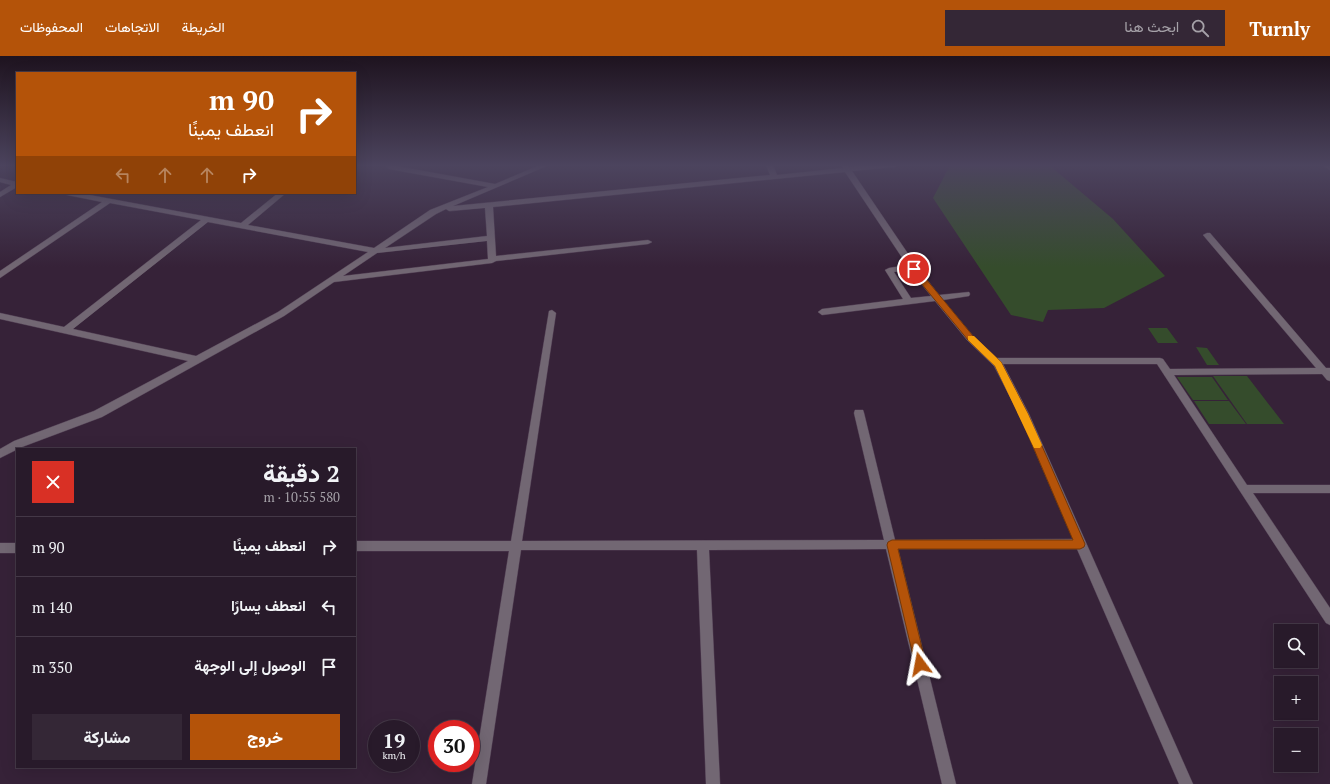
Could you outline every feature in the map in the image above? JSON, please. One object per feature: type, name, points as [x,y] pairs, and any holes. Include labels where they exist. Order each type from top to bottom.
[{"type":"street","points":[[97,199],[376,251],[491,238]]},
{"type":"street","points":[[242,226],[275,199]]},
{"type":"street","points":[[0,454],[18,444],[98,414],[198,360],[281,314],[438,210],[465,199]]},
{"type":"street","points":[[438,210],[553,199]]},
{"type":"street","points":[[867,199],[913,267],[937,298],[970,338],[998,364],[1024,414],[1186,784]]},
{"type":"street","points":[[0,275],[108,201]]},
{"type":"street","points":[[489,205],[492,259]]},
{"type":"street","points":[[65,331],[207,219]]},
{"type":"street","points":[[1207,235],[1328,374]]},
{"type":"street","points":[[331,281],[492,261],[492,259],[648,242]]},
{"type":"street","points":[[908,301],[889,270],[913,267]]},
{"type":"street","points":[[822,312],[966,294]]},
{"type":"street","points":[[479,784],[552,314]]},
{"type":"street","points":[[0,316],[198,360]]},
{"type":"street","points":[[995,361],[1160,361],[1330,619]]},
{"type":"street","points":[[1168,372],[1328,374]]},
{"type":"street","points":[[859,413],[949,784]]},
{"type":"street","points":[[1244,489],[1330,489]]},
{"type":"street","points":[[356,546],[1080,544]]},
{"type":"street","points":[[703,546],[713,784]]},
{"type":"street","points":[[1,548],[16,548]]},
{"type":"green space","points":[[934,199],[1089,199],[1113,219],[1165,276],[1104,308],[1048,310],[1043,322],[1011,315]]},
{"type":"green space","points":[[1148,328],[1167,328],[1178,343],[1158,343]]},
{"type":"green space","points":[[1196,347],[1207,348],[1219,365],[1207,365]]},
{"type":"green space","points":[[1213,376],[1247,376],[1284,424],[1247,424]]},
{"type":"green space","points":[[1177,377],[1212,377],[1228,400],[1193,400]]},
{"type":"green space","points":[[1194,401],[1229,401],[1246,424],[1209,424]]},
{"type":"slow traffic","points":[[971,338],[998,364],[1024,414],[1037,445]]},
{"type":"route","points":[[914,269],[970,338],[998,364],[1024,414],[1080,544],[892,545],[920,664]]}]
